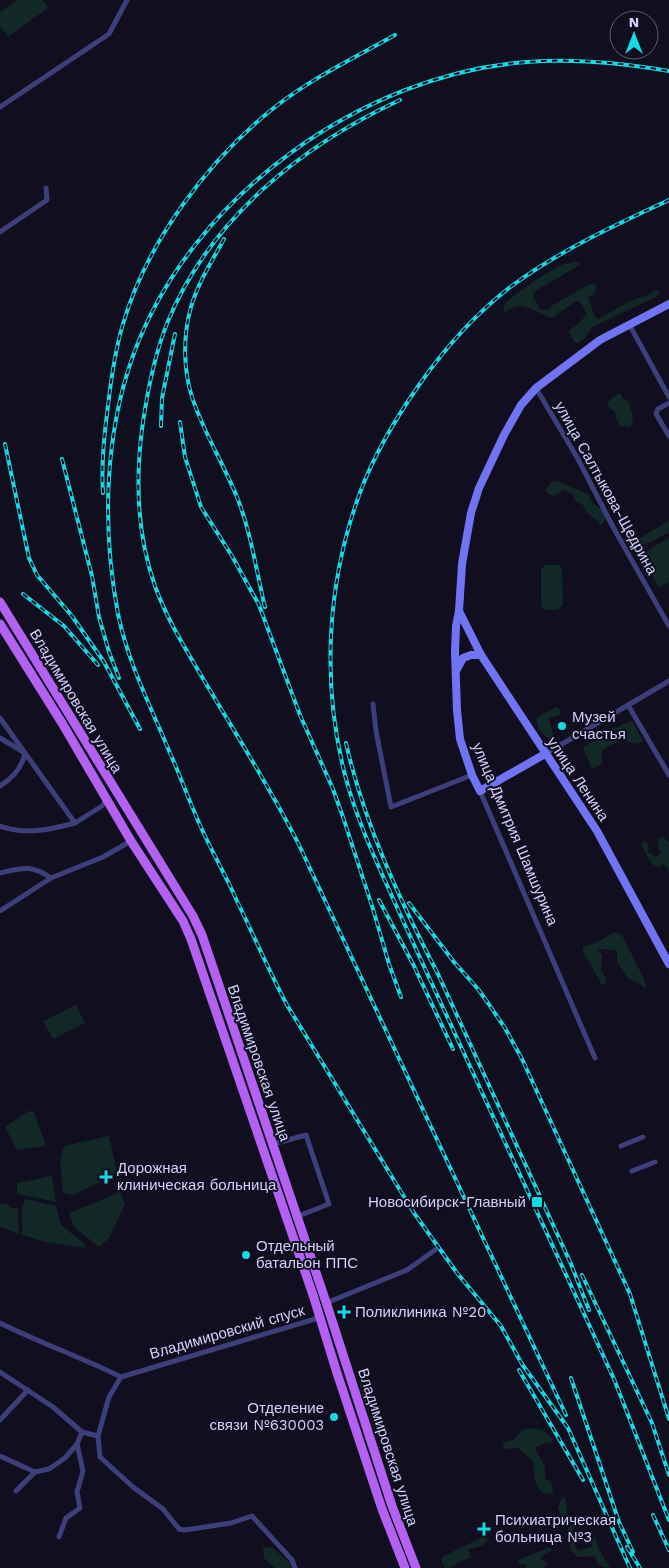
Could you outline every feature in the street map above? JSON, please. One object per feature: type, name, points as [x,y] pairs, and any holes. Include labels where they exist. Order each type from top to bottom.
[{"type":"main road","name":"Владимировская улица","points":[[0,602],[199,928],[327,1306],[392,1506],[416,1568]]},
{"type":"main road","name":"Владимировская улица","points":[[0,624],[131,841],[183,921],[191,939],[319,1315],[382,1510],[405,1568]]},
{"type":"street","points":[[0,107],[109,34],[127,0]]},
{"type":"street","points":[[0,232],[47,200],[46,188]]},
{"type":"street","name":"улица Дмитрия Шамшурина","points":[[595,1058],[472,776],[460,739],[457,710],[456,626],[459,611],[462,564],[474,501],[504,435],[522,405],[536,388],[600,340],[669,304]]},
{"type":"street","points":[[629,324],[669,397]]},
{"type":"street","name":"улица Салтыкова-Щедрина","points":[[536,388],[578,459],[616,534],[669,626]]},
{"type":"street","points":[[669,403],[658,409],[656,414],[669,436]]},
{"type":"street","name":"улица Ленина","points":[[459,611],[481,655],[597,830],[669,964]]},
{"type":"street","points":[[457,669],[463,658],[471,654],[481,655]]},
{"type":"street","points":[[480,791],[669,681]]},
{"type":"street","points":[[373,704],[379,750],[391,808],[472,776]]},
{"type":"street","points":[[628,705],[669,775]]},
{"type":"street","points":[[0,718],[75,823]]},
{"type":"street","points":[[0,738],[25,753]]},
{"type":"street","points":[[0,786],[11,779],[23,764],[25,753]]},
{"type":"street","points":[[0,826],[29,831],[44,831],[75,823],[102,806],[107,800]]},
{"type":"street","points":[[0,912],[51,878],[103,857],[131,841]]},
{"type":"street","points":[[0,873],[33,868],[40,870],[51,878]]},
{"type":"street","points":[[277,1143],[306,1135],[329,1204],[301,1215]]},
{"type":"street","points":[[621,1146],[643,1137]]},
{"type":"street","points":[[632,1171],[655,1162]]},
{"type":"street","name":"Владимировский спуск","points":[[121,1377],[315,1319],[331,1301],[407,1270],[435,1250]]},
{"type":"street","points":[[0,1323],[24,1335],[93,1362],[121,1377],[109,1397],[98,1436],[100,1457],[133,1487],[163,1509],[179,1529],[185,1530],[231,1523],[252,1516],[292,1560],[295,1568]]},
{"type":"street","points":[[0,1372],[53,1407],[82,1432],[98,1436]]},
{"type":"street","points":[[0,1420],[28,1390]]},
{"type":"street","points":[[16,1491],[35,1472],[49,1469],[65,1458],[78,1444],[82,1432]]},
{"type":"street","points":[[59,1537],[66,1518],[80,1508],[77,1492],[83,1471],[78,1444]]},
{"type":"street","points":[[0,1456],[35,1472]]},
{"type":"green space","points":[[17,0],[43,0],[48,8],[8,37],[0,26],[0,12]]},
{"type":"green space","points":[[576,261],[580,265],[535,291],[533,296],[540,310],[549,310],[553,305],[588,285],[594,284],[597,286],[594,295],[588,297],[595,317],[598,319],[630,301],[656,290],[659,291],[658,294],[652,299],[592,327],[585,338],[577,343],[574,342],[569,331],[587,314],[579,301],[576,301],[552,318],[529,308],[518,306],[503,312],[505,303],[534,281],[561,265]]},
{"type":"green space","points":[[618,394],[621,394],[623,399],[629,402],[633,418],[630,427],[620,426],[615,412],[608,407],[608,402]]},
{"type":"green space","points":[[552,481],[560,482],[588,494],[592,502],[605,514],[606,518],[601,526],[586,511],[583,505],[574,500],[574,495],[563,490],[554,496],[549,495],[545,490]]},
{"type":"green space","points":[[669,520],[669,532],[643,546],[639,539]]},
{"type":"green space","points":[[669,538],[669,582],[659,588],[641,554]]},
{"type":"green space","points":[[545,565],[559,565],[562,568],[563,604],[558,610],[546,610],[541,606],[541,569]]},
{"type":"green space","points":[[556,707],[560,710],[560,715],[550,717],[553,736],[550,739],[540,730],[537,717]]},
{"type":"green space","points":[[632,721],[643,741],[638,744],[622,740],[602,750],[602,764],[592,769],[583,748],[623,724]]},
{"type":"green space","points":[[662,836],[669,842],[669,870],[662,863],[660,868],[652,864],[641,845],[647,842],[649,846],[648,852],[656,857],[661,853],[657,841]]},
{"type":"green space","points":[[616,932],[623,937],[644,979],[645,989],[626,976],[617,961],[617,952],[615,950],[600,949],[598,950],[602,955],[601,970],[606,978],[605,984],[602,985],[584,953],[582,949],[584,946],[593,944]]},
{"type":"green space","points":[[76,1005],[85,1023],[53,1039],[43,1021]]},
{"type":"green space","points":[[29,1111],[34,1112],[46,1146],[17,1150],[5,1127]]},
{"type":"green space","points":[[109,1136],[117,1174],[73,1195],[63,1193],[60,1162],[64,1146]]},
{"type":"green space","points":[[52,1176],[56,1202],[17,1194],[17,1183]]},
{"type":"green space","points":[[120,1192],[125,1204],[109,1238],[99,1247],[74,1227],[69,1213]]},
{"type":"green space","points":[[25,1199],[56,1206],[61,1225],[86,1245],[84,1248],[46,1242],[22,1235],[22,1207]]},
{"type":"green space","points":[[0,1204],[8,1204],[12,1208],[18,1208],[19,1234],[0,1227]]},
{"type":"green space","points":[[362,1376],[390,1458],[399,1478],[394,1482],[360,1388],[358,1380]]},
{"type":"green space","points":[[531,1428],[543,1430],[552,1438],[551,1444],[546,1442],[535,1448],[545,1467],[545,1479],[551,1481],[553,1493],[546,1494],[538,1488],[532,1460],[518,1448],[505,1449],[503,1447],[504,1442],[514,1440],[522,1430]]},
{"type":"green space","points":[[562,1497],[565,1498],[568,1516],[574,1526],[573,1539],[578,1551],[592,1546],[590,1536],[596,1539],[598,1548],[610,1568],[600,1566],[595,1557],[579,1557],[572,1551],[567,1525],[558,1509]]},
{"type":"green space","points":[[484,1524],[487,1542],[479,1547],[468,1549],[470,1558],[461,1560],[452,1567],[445,1568],[441,1560],[442,1557],[481,1538],[483,1536],[482,1527]]},
{"type":"green space","points":[[272,1547],[290,1563],[291,1568],[275,1568],[264,1558],[263,1548]]},
{"type":"green space","points":[[550,1547],[552,1550],[541,1557],[547,1563],[543,1568],[525,1568],[527,1564],[518,1564],[518,1561],[521,1559]]},
{"type":"railway","points":[[103,493],[104,439],[118,344],[134,293],[147,263],[164,233],[204,177],[250,128],[275,107],[304,87],[395,35]]},
{"type":"railway","points":[[630,1568],[568,1428],[522,1364],[501,1326],[457,1273],[414,1213],[287,1005],[197,819],[128,650],[118,614],[113,581],[108,515],[112,449],[124,384],[134,353],[161,296],[197,243],[240,195],[290,153],[345,118],[404,90],[465,72],[545,61],[581,61],[669,71]]},
{"type":"railway","points":[[400,100],[363,118],[328,139],[294,163],[263,189],[234,218],[208,249],[186,284],[163,333],[147,396],[140,443],[138,484],[141,525],[149,566],[165,611],[299,845],[566,1415]]},
{"type":"railway","points":[[669,200],[569,249],[531,272],[486,307],[439,358],[394,423],[379,449],[361,490],[341,559],[331,631],[331,668],[337,740],[350,794],[364,832],[614,1379],[669,1520]]},
{"type":"railway","points":[[224,239],[201,281],[188,318],[185,340],[187,375],[192,397],[207,435],[242,510],[250,537],[265,607]]},
{"type":"railway","points":[[161,426],[162,398],[175,334]]},
{"type":"railway","points":[[180,422],[185,457],[201,507],[232,556],[259,605],[300,715],[333,789],[401,997]]},
{"type":"railway","points":[[5,444],[29,558],[37,575],[72,616],[104,662],[140,729]]},
{"type":"railway","points":[[62,459],[92,576],[99,617],[119,678]]},
{"type":"railway","points":[[23,594],[64,626],[98,665]]},
{"type":"railway","points":[[346,743],[363,803],[384,861],[571,1264],[589,1310]]},
{"type":"railway","points":[[379,900],[413,964],[453,1049]]},
{"type":"railway","points":[[409,903],[454,962],[478,989],[505,1028],[522,1059],[630,1294],[669,1419]]},
{"type":"railway","points":[[582,1275],[652,1423],[669,1475]]},
{"type":"railway","points":[[519,1370],[583,1480]]},
{"type":"railway","points":[[571,1378],[619,1522],[633,1552]]},
{"type":"railway","points":[[653,1515],[669,1550]]},
{"type":"railway","points":[[627,1547],[640,1568]]},
{"type":"place","name":"Музей счастья","points":[[562,726]]},
{"type":"place","name":"Дорожная клиническая больница","points":[[106,1177]]},
{"type":"place","name":"Новосибирск-Главный","points":[[537,1202]]},
{"type":"place","name":"Отдельный батальон ППС","points":[[246,1255]]},
{"type":"place","name":"Поликлиника №20","points":[[344,1312]]},
{"type":"place","name":"Отделение связи №630003","points":[[334,1417]]},
{"type":"place","name":"Психиатрическая больница №3","points":[[484,1529]]}]
